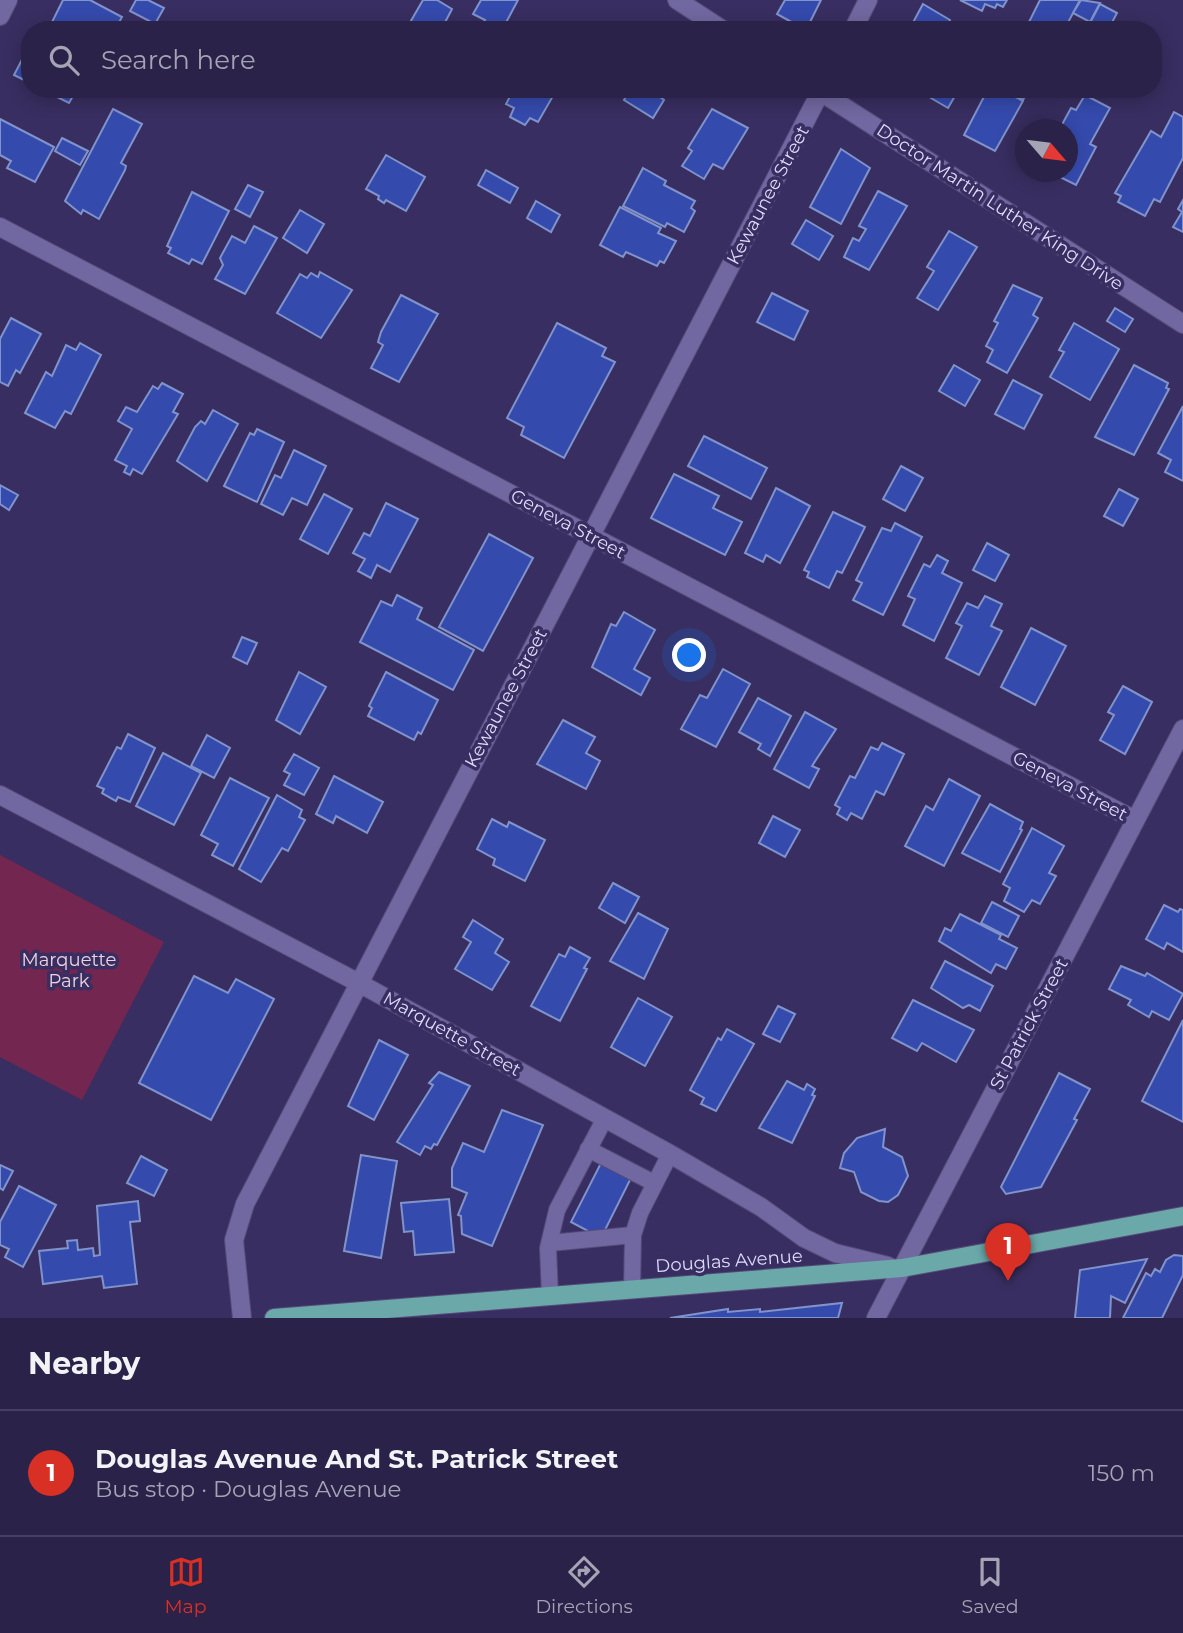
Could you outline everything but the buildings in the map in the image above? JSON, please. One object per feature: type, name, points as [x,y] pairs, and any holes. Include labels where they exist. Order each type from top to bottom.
[{"type":"main road","name":"Douglas Avenue","points":[[274,1318],[902,1268],[1183,1216]]},
{"type":"street","points":[[0,16],[8,0]]},
{"type":"street","points":[[677,0],[709,21]]},
{"type":"street","points":[[858,21],[868,0]]},
{"type":"street","name":"Kewaunee Street","points":[[242,1318],[234,1246],[238,1221],[357,982],[816,98]]},
{"type":"street","name":"Doctor Martin Luther King Drive","points":[[832,98],[1183,324]]},
{"type":"street","name":"Geneva Street","points":[[0,227],[1135,820]]},
{"type":"street","name":"St Patrick Street","points":[[876,1318],[1183,729]]},
{"type":"street","name":"Marquette Street","points":[[0,795],[357,982],[605,1118],[835,1254],[902,1268]]},
{"type":"lane","points":[[551,1296],[550,1243],[557,1210],[605,1118]]},
{"type":"lane","points":[[588,1149],[654,1183]]},
{"type":"lane","points":[[632,1290],[633,1235],[654,1183],[670,1154]]},
{"type":"lane","points":[[550,1243],[633,1235]]},
{"type":"green space","name":"Marquette Park","points":[[0,855],[164,942],[82,1100],[0,1057]]},
{"type":"place","name":"Douglas Avenue And St. Patrick Street","points":[[1008,1281]]}]
